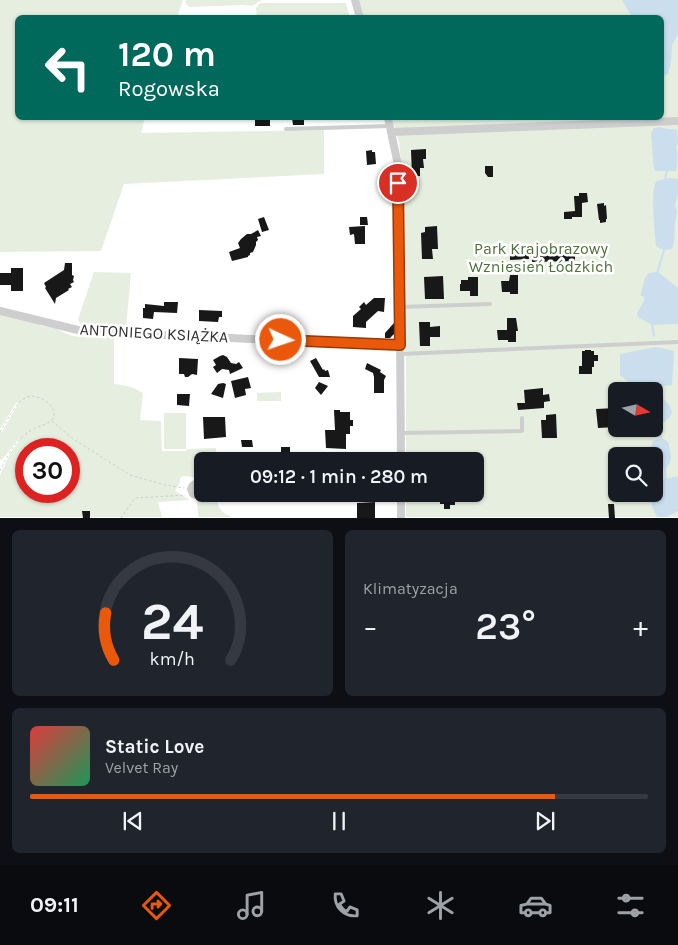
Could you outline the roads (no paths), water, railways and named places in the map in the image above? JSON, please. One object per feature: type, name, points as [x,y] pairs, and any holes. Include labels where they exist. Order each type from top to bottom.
[{"type":"street","points":[[355,0],[359,15]]},
{"type":"street","points":[[401,452],[399,192],[398,165],[390,125],[678,121]]},
{"type":"street","name":"ANTONIEGO KSIĄŻKA","points":[[0,311],[82,330],[400,345]]},
{"type":"street","points":[[401,502],[401,518]]},
{"type":"lane","points":[[286,129],[390,125]]},
{"type":"lane","points":[[400,307],[490,304]]},
{"type":"lane","points":[[400,354],[678,342]]},
{"type":"lane","points":[[401,433],[522,431],[522,418]]},
{"type":"water","points":[[622,0],[678,0],[678,34],[672,45],[668,74],[664,76],[664,15],[631,15]]},
{"type":"water","points":[[660,127],[677,130],[678,143],[676,147],[678,159],[676,171],[654,170],[651,133],[654,128]]},
{"type":"water","points":[[671,178],[678,179],[678,194],[675,205],[677,212],[672,249],[664,250],[656,245],[653,194],[656,182]]},
{"type":"water","points":[[658,272],[678,288],[678,324],[652,325],[638,317],[637,313],[644,301],[641,293],[645,278],[649,273]]},
{"type":"water","points":[[656,347],[674,351],[672,385],[663,386],[663,382],[628,382],[620,375],[620,354]]},
{"type":"water","points":[[663,399],[672,412],[663,423]]},
{"type":"water","points":[[662,438],[668,442],[671,460],[665,469],[663,468],[663,447],[651,447],[653,441]]},
{"type":"water","points":[[678,476],[678,511],[667,517],[657,517],[651,502],[663,502],[663,479]]},
{"type":"waterway","points":[[665,180],[667,170]]},
{"type":"waterway","points":[[657,274],[664,250]]},
{"type":"waterway","points":[[652,323],[654,336]]},
{"type":"waterway","points":[[665,468],[666,481]]},
{"type":"park label","name":"Park Krajobrazowy Wzniesień Łódzkich","points":[[541,257]]}]
